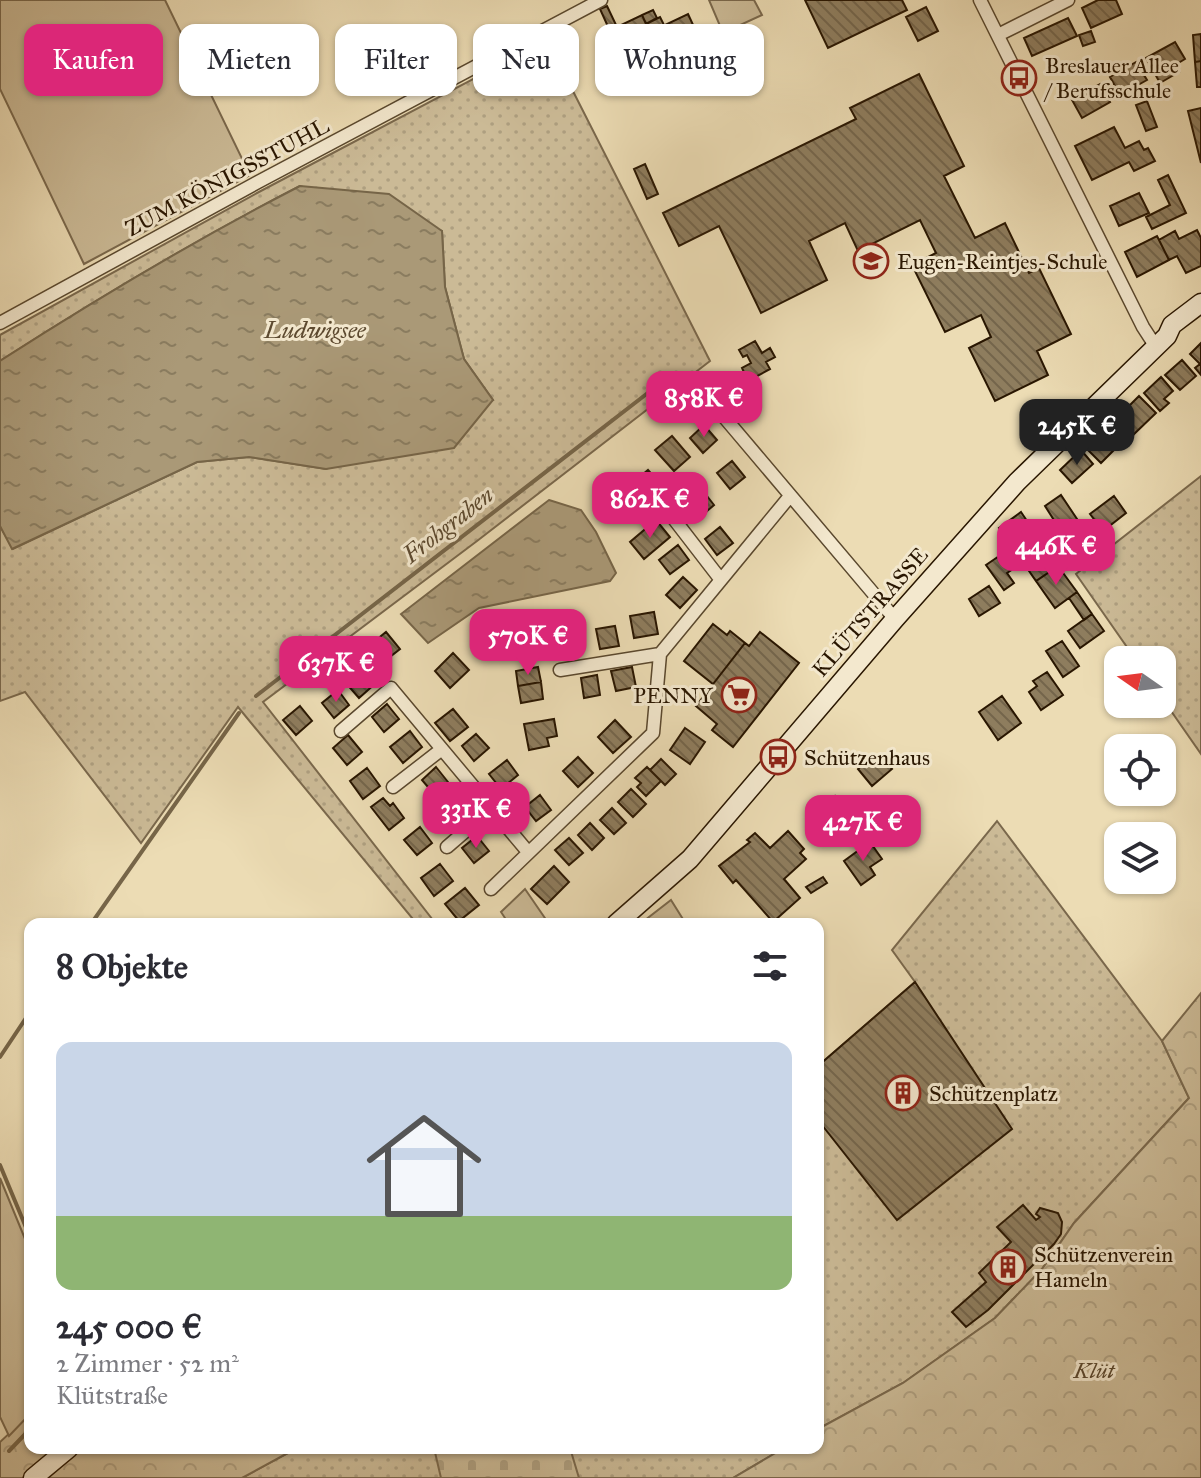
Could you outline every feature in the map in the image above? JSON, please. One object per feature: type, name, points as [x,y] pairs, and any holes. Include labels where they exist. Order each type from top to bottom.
[{"type":"main road","name":"KLÜTSTRASSE","points":[[623,918],[690,859],[1017,482],[1161,342],[1172,325],[1201,303]]},
{"type":"main road","name":"KLÜTSTRASSE","points":[[1161,342],[1178,335],[1201,318]]},
{"type":"main road","points":[[33,1478],[62,1454]]},
{"type":"street","name":"ZUM KÖNIGSSTUHL","points":[[0,323],[601,0]]},
{"type":"street","points":[[980,0],[1143,327],[1161,342]]},
{"type":"street","points":[[998,35],[1068,0]]},
{"type":"street","points":[[697,385],[895,619]]},
{"type":"street","points":[[491,889],[653,733],[660,654],[790,496]]},
{"type":"street","points":[[680,497],[667,510],[721,580]]},
{"type":"street","points":[[560,670],[660,654]]},
{"type":"street","points":[[341,731],[391,688],[528,852]]},
{"type":"street","points":[[393,787],[442,749]]},
{"type":"street","points":[[447,847],[491,809]]},
{"type":"green space","points":[[0,0],[165,0],[179,29],[179,96],[212,96],[250,175],[84,264],[0,89]]},
{"type":"green space","points":[[709,0],[754,0],[762,15],[742,24],[719,24]]},
{"type":"green space","points":[[473,79],[473,96],[575,96],[710,361],[263,702],[431,918],[412,918],[238,707],[141,843],[25,692],[0,701],[0,526],[13,549],[197,462],[249,457],[326,469],[493,400],[464,359],[445,287],[442,231],[300,186],[148,270],[0,361],[0,335],[441,96],[457,96],[457,87]]},
{"type":"green space","points":[[1201,476],[1201,754],[1176,718],[1176,646],[1126,646],[1076,574]]},
{"type":"green space","points":[[997,821],[1162,1041],[1189,1098],[1074,1223],[1042,1269],[995,1318],[903,1383],[824,1426],[824,1061],[915,982],[892,950]]},
{"type":"green space","points":[[525,889],[545,918],[505,918],[501,912]]},
{"type":"green space","points":[[671,900],[682,918],[648,918]]},
{"type":"green space","name":"Klüt","points":[[1201,993],[1201,1478],[733,1478],[774,1454],[824,1454],[824,1426],[903,1383],[995,1318],[1042,1269],[1074,1223],[1189,1098],[1162,1041]]},
{"type":"green space","points":[[0,1178],[24,1236],[24,1420],[9,1436],[0,1417]]},
{"type":"green space","points":[[24,1420],[24,1454],[286,1454],[242,1478],[0,1478],[0,1442]]},
{"type":"green space","points":[[286,1454],[774,1454],[733,1478],[242,1478]]},
{"type":"green space","points":[[435,1454],[572,1454],[579,1478],[441,1478]]},
{"type":"water","name":"Ludwigsee","points":[[300,186],[389,194],[442,231],[445,287],[464,359],[493,400],[454,448],[326,469],[249,457],[197,462],[12,549],[0,526],[0,361],[148,270]]},
{"type":"water","points":[[549,500],[581,510],[596,532],[616,573],[610,581],[479,608],[428,643],[401,614]]},
{"type":"building","points":[[805,0],[902,0],[907,10],[828,48]]},
{"type":"building","points":[[1098,0],[1116,0],[1122,14],[1091,28],[1082,8]]},
{"type":"building","points":[[607,6],[616,24],[607,24],[600,9]]},
{"type":"building","points":[[926,7],[938,31],[918,41],[906,17]]},
{"type":"building","points":[[653,10],[657,18],[646,24],[642,15]]},
{"type":"building","points":[[688,14],[693,24],[667,24]]},
{"type":"building","points":[[642,15],[646,24],[623,24]]},
{"type":"building","points":[[660,17],[664,24],[646,24]]},
{"type":"building","points":[[1068,18],[1077,36],[1032,56],[1024,38]]},
{"type":"building","points":[[1091,31],[1095,42],[1083,46],[1079,35]]},
{"type":"building","points":[[1201,34],[1201,61],[1195,62],[1193,35]]},
{"type":"building","points":[[1175,42],[1185,59],[1175,65],[1179,72],[1160,83],[1146,58]]},
{"type":"building","points":[[1201,61],[1201,87],[1197,87],[1195,62]]},
{"type":"building","points":[[1136,62],[1147,80],[1120,95],[1110,77]]},
{"type":"building","points":[[919,74],[964,166],[944,176],[975,238],[1005,223],[1029,273],[1039,268],[1071,334],[1037,351],[1048,375],[995,401],[969,348],[991,337],[981,315],[945,332],[912,265],[936,253],[920,220],[858,251],[845,223],[809,241],[827,280],[761,313],[719,226],[679,246],[663,213],[856,119],[850,108]]},
{"type":"building","points":[[1100,84],[1110,102],[1082,118],[1072,100]]},
{"type":"building","points":[[1147,101],[1157,127],[1146,131],[1136,105]]},
{"type":"building","points":[[1201,108],[1201,163],[1188,111]]},
{"type":"building","points":[[1114,127],[1125,148],[1139,141],[1144,150],[1148,148],[1155,161],[1134,171],[1129,162],[1092,180],[1075,146]]},
{"type":"building","points":[[645,164],[658,194],[647,199],[634,169]]},
{"type":"building","points":[[1168,175],[1186,213],[1152,229],[1146,217],[1170,205],[1158,180]]},
{"type":"building","points":[[1139,193],[1149,213],[1119,226],[1110,206]]},
{"type":"building","points":[[1197,230],[1201,238],[1201,266],[1186,273],[1177,256],[1169,260],[1159,240],[1175,231],[1179,239]]},
{"type":"building","points":[[1157,236],[1169,260],[1137,277],[1125,252]]},
{"type":"building","points":[[755,341],[762,353],[770,348],[775,357],[766,362],[770,369],[748,381],[742,368],[751,363],[747,355],[743,357],[739,350]]},
{"type":"building","points":[[1201,343],[1201,375],[1195,368],[1200,364],[1190,354]]},
{"type":"building","points":[[1182,360],[1196,376],[1180,390],[1165,375]]},
{"type":"building","points":[[1161,377],[1173,391],[1164,399],[1169,403],[1160,411],[1144,393]]},
{"type":"building","points":[[1139,396],[1156,413],[1132,436],[1116,419]]},
{"type":"building","points":[[704,425],[717,440],[703,453],[690,438]]},
{"type":"building","points":[[1103,429],[1119,445],[1101,463],[1085,447]]},
{"type":"building","points":[[672,436],[690,457],[674,471],[655,450]]},
{"type":"building","points":[[1081,450],[1093,464],[1072,483],[1060,470]]},
{"type":"building","points":[[732,461],[745,477],[730,489],[717,473]]},
{"type":"building","points":[[648,470],[662,486],[643,502],[629,486]]},
{"type":"building","points":[[700,487],[714,505],[699,518],[684,500]]},
{"type":"building","points":[[615,488],[628,505],[614,516],[601,500]]},
{"type":"building","points":[[1061,495],[1083,528],[1066,539],[1045,506]]},
{"type":"building","points":[[1114,496],[1126,513],[1103,531],[1090,514]]},
{"type":"building","points":[[1021,512],[1031,527],[1009,542],[999,528]]},
{"type":"building","points":[[656,520],[670,537],[644,559],[630,542]]},
{"type":"building","points":[[720,527],[733,543],[717,555],[705,539]]},
{"type":"building","points":[[1031,527],[1058,566],[1036,581],[1009,542]]},
{"type":"building","points":[[678,545],[689,560],[670,574],[659,560]]},
{"type":"building","points":[[1005,552],[1016,567],[1007,573],[1014,583],[1004,590],[986,565]]},
{"type":"building","points":[[1058,566],[1077,592],[1055,608],[1036,581]]},
{"type":"building","points":[[683,577],[697,590],[680,608],[666,595]]},
{"type":"building","points":[[989,586],[1000,603],[979,616],[969,599]]},
{"type":"building","points":[[1077,592],[1092,614],[1084,620],[1069,598]]},
{"type":"building","points":[[654,612],[658,634],[634,638],[630,616]]},
{"type":"building","points":[[1092,614],[1104,631],[1080,648],[1068,631]]},
{"type":"building","points":[[526,624],[531,647],[513,651],[508,628]]},
{"type":"building","points":[[713,624],[727,635],[730,631],[745,643],[713,684],[684,661]]},
{"type":"building","points":[[615,626],[619,646],[600,649],[596,629]]},
{"type":"building","points":[[559,627],[581,628],[579,648],[558,647]]},
{"type":"building","points":[[386,632],[400,649],[382,663],[369,646]]},
{"type":"building","name":"PENNY","points":[[760,632],[799,663],[733,747],[712,730],[717,724],[696,706],[745,643],[749,646]]},
{"type":"building","points":[[1062,641],[1079,666],[1063,677],[1046,651]]},
{"type":"building","points":[[453,653],[469,670],[450,688],[435,671]]},
{"type":"building","points":[[362,667],[376,683],[359,698],[345,682]]},
{"type":"building","points":[[538,667],[541,682],[518,686],[516,671]]},
{"type":"building","points":[[632,667],[636,687],[616,691],[611,671]]},
{"type":"building","points":[[1047,672],[1063,695],[1041,710],[1029,692],[1037,686],[1033,681]]},
{"type":"building","points":[[597,675],[600,695],[584,698],[581,678]]},
{"type":"building","points":[[541,682],[543,699],[521,703],[518,686]]},
{"type":"building","points":[[338,690],[349,705],[334,718],[322,703]]},
{"type":"building","points":[[1002,696],[1021,723],[998,740],[979,712]]},
{"type":"building","points":[[387,704],[399,719],[384,732],[372,717]]},
{"type":"building","points":[[300,706],[312,721],[296,735],[283,720]]},
{"type":"building","points":[[453,709],[468,727],[450,741],[435,723]]},
{"type":"building","points":[[554,719],[557,736],[547,738],[549,746],[529,750],[524,724]]},
{"type":"building","points":[[615,720],[631,737],[613,753],[598,737]]},
{"type":"building","points":[[685,728],[705,742],[690,764],[670,750]]},
{"type":"building","points":[[410,731],[422,747],[403,763],[390,747]]},
{"type":"building","points":[[476,734],[489,748],[474,761],[462,746]]},
{"type":"building","points":[[348,735],[362,752],[347,765],[333,748]]},
{"type":"building","points":[[881,756],[892,769],[872,786],[858,769],[870,758],[874,762]]},
{"type":"building","points":[[578,757],[593,773],[578,787],[563,771]]},
{"type":"building","points":[[661,759],[676,774],[665,785],[650,770]]},
{"type":"building","points":[[507,760],[518,775],[501,789],[489,774]]},
{"type":"building","points":[[436,767],[448,782],[434,794],[422,780]]},
{"type":"building","points":[[647,767],[661,781],[646,796],[637,787],[641,783],[635,778]]},
{"type":"building","points":[[367,768],[380,786],[363,799],[350,781]]},
{"type":"building","points":[[631,789],[646,804],[633,817],[618,802]]},
{"type":"building","points":[[460,794],[474,812],[454,828],[440,810]]},
{"type":"building","points":[[540,795],[551,810],[536,821],[525,807]]},
{"type":"building","points":[[835,796],[847,813],[828,826],[816,810]]},
{"type":"building","points":[[383,798],[390,806],[393,803],[404,818],[389,830],[371,807]]},
{"type":"building","points":[[612,808],[626,823],[614,834],[600,820]]},
{"type":"building","points":[[590,823],[604,838],[592,850],[578,835]]},
{"type":"building","points":[[420,827],[432,843],[417,855],[404,840]]},
{"type":"building","points":[[788,831],[804,849],[800,853],[806,859],[784,879],[800,898],[778,918],[769,918],[736,880],[733,883],[719,866],[750,842],[747,840],[755,833],[770,848]]},
{"type":"building","points":[[477,836],[489,851],[474,863],[462,848]]},
{"type":"building","points":[[569,838],[583,853],[569,865],[555,850]]},
{"type":"building","points":[[870,842],[882,859],[870,867],[875,875],[861,885],[844,861]]},
{"type":"building","points":[[440,864],[453,881],[434,896],[421,878]]},
{"type":"building","points":[[554,866],[569,882],[547,904],[531,889]]},
{"type":"building","points":[[823,877],[827,883],[811,893],[806,887]]},
{"type":"building","points":[[465,888],[479,905],[463,918],[457,918],[445,904]]},
{"type":"building","name":"Schützenplatz","points":[[915,982],[1012,1129],[897,1220],[824,1128],[824,1061]]},
{"type":"building","name":"Schützenverein Hameln","points":[[1023,1205],[1036,1220],[1040,1217],[1036,1214],[1040,1208],[1058,1213],[1062,1222],[1061,1234],[988,1310],[966,1327],[952,1312],[986,1282],[979,1273],[1011,1242],[997,1227]]},
{"type":"waterway","name":"Frohgraben","points":[[256,696],[662,382]]},
{"type":"waterway","name":"Frohgraben","points":[[95,918],[239,713]]},
{"type":"waterway","name":"Frohgraben","points":[[0,1057],[24,1021]]},
{"type":"waterway","name":"Frohgraben","points":[[0,1165],[24,1223]]},
{"type":"waterway","name":"Frohgraben","points":[[9,1451],[24,1435]]},
{"type":"place","name":"Breslauer Allee / Berufsschule","points":[[1019,78]]},
{"type":"place","name":"Eugen-Reintjes-Schule","points":[[871,261]]},
{"type":"place","name":"PENNY","points":[[739,695]]},
{"type":"place","name":"Schützenhaus","points":[[778,757]]},
{"type":"place","name":"Schützenplatz","points":[[903,1093]]},
{"type":"place","name":"Schützenverein Hameln","points":[[1008,1267]]}]
